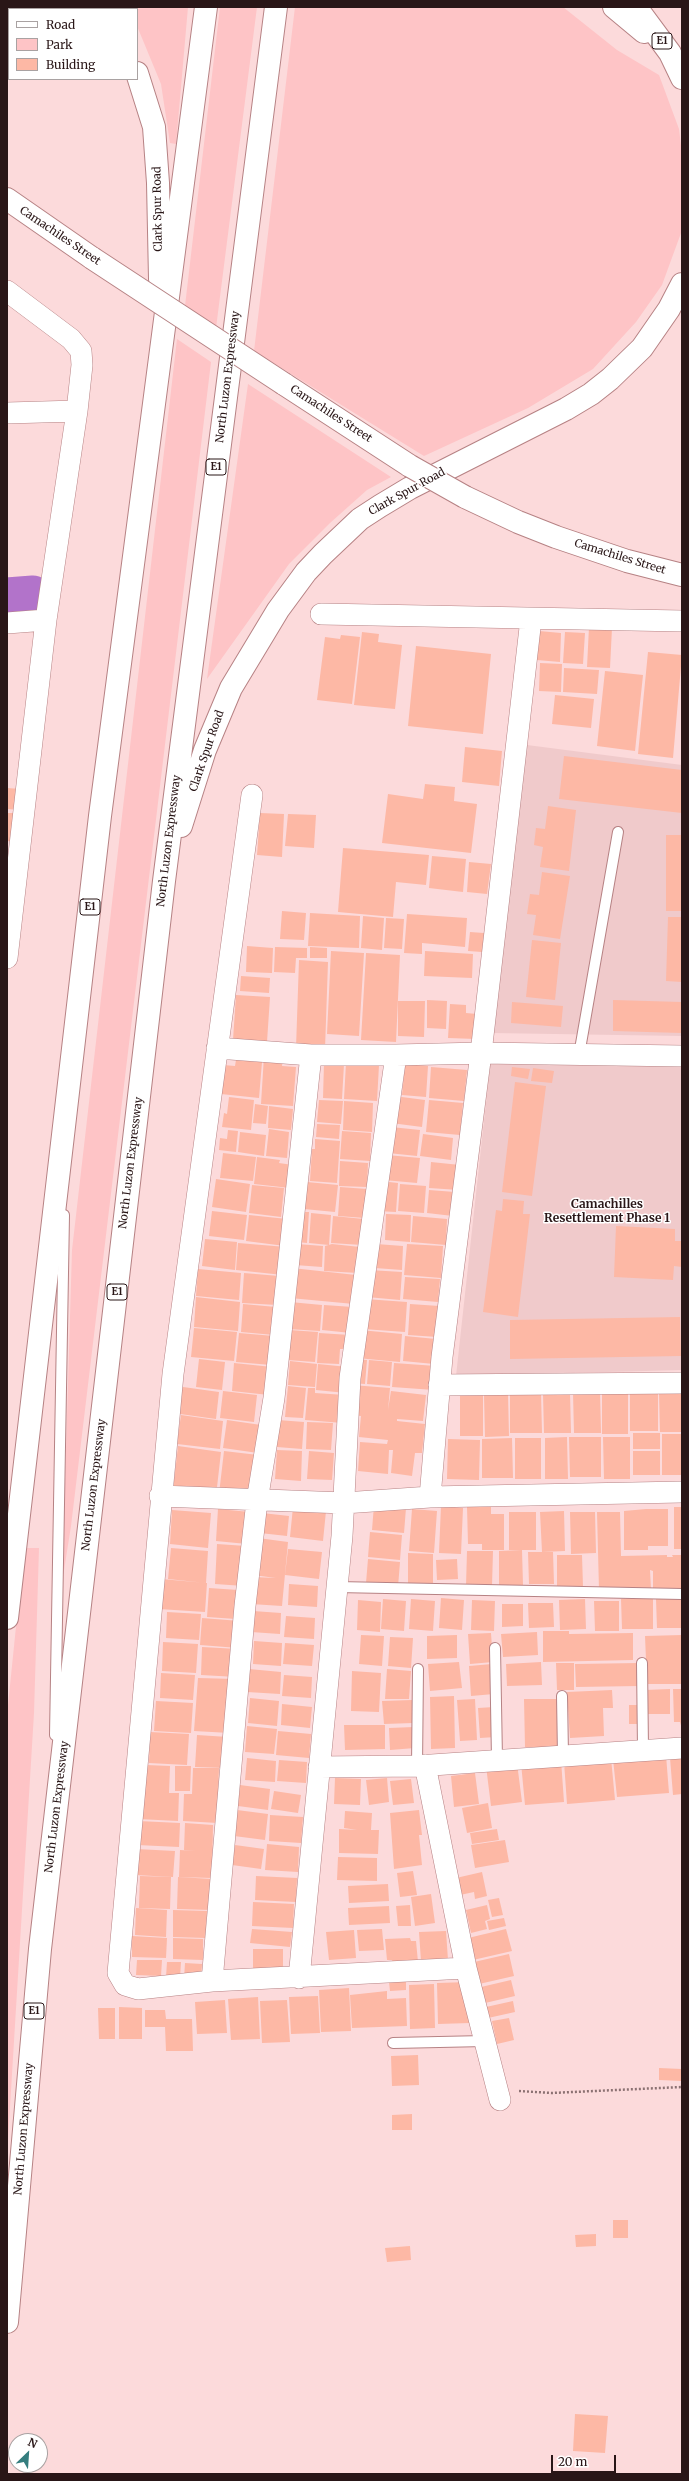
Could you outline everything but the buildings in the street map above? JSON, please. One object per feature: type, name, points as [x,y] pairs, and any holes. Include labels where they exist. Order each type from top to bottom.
[{"type":"main road","name":"E1","points":[[7,1618],[100,816],[206,7]]},
{"type":"main road","name":"North Luzon Expressway","points":[[7,2322],[40,1949],[164,881],[276,7]]},
{"type":"main road","points":[[614,7],[670,53]]},
{"type":"main road","name":"E1","points":[[636,7],[670,53],[682,78]]},
{"type":"main road","name":"Clark Spur Road","points":[[138,76],[154,127],[157,160],[162,348]]},
{"type":"main road","name":"Camachiles Street","points":[[7,199],[92,258],[410,466],[465,497],[518,522],[556,537],[626,561],[682,575]]},
{"type":"main road","name":"Clark Spur Road","points":[[164,881],[205,750],[230,688],[263,633],[306,572],[340,536],[380,506],[410,488],[566,409],[610,380],[642,348],[669,309],[682,284]]},
{"type":"street","points":[[7,291],[71,339],[80,351],[78,411],[46,620],[7,958]]},
{"type":"street","points":[[7,413],[78,411]]},
{"type":"street","points":[[321,614],[682,621]]},
{"type":"street","points":[[430,1497],[439,1385],[481,1053],[531,619]]},
{"type":"street","points":[[7,623],[46,620]]},
{"type":"street","points":[[252,795],[173,1374],[160,1496],[118,1973],[125,1984],[138,1989],[212,1981],[299,1978],[466,1968]]},
{"type":"street","points":[[217,1048],[311,1055],[396,1056],[481,1053],[682,1056]]},
{"type":"street","points":[[212,1981],[245,1606],[257,1501],[274,1398],[311,1055]]},
{"type":"street","points":[[299,1978],[337,1587],[344,1503],[353,1350],[396,1056]]},
{"type":"street","points":[[439,1385],[682,1383]]},
{"type":"street","points":[[160,1496],[257,1501],[344,1503],[430,1497],[682,1492]]},
{"type":"street","points":[[319,1767],[421,1765],[643,1749],[682,1748]]},
{"type":"street","points":[[421,1765],[466,1968],[498,2095]]},
{"type":"lane","points":[[578,1055],[618,832]]},
{"type":"lane","points":[[54,1833],[65,1121]]},
{"type":"lane","points":[[337,1587],[682,1594]]},
{"type":"lane","points":[[495,1648],[497,1759]]},
{"type":"lane","points":[[642,1663],[643,1749]]},
{"type":"lane","points":[[418,1669],[421,1765]]},
{"type":"lane","points":[[562,1696],[563,1755]]},
{"type":"lane","points":[[393,2043],[485,2041]]},
{"type":"path","points":[[498,2095],[551,2094],[682,2087]]},
{"type":"shaded area","points":[[527,745],[682,765],[682,1036],[491,1033]]},
{"type":"shaded area","points":[[491,1057],[682,1062],[682,1370],[456,1376]]},
{"type":"green space","points":[[188,7],[176,144],[170,143],[161,84],[138,28],[138,8],[124,8]]},
{"type":"green space","points":[[220,7],[257,7],[216,328],[185,306]]},
{"type":"green space","points":[[295,7],[563,7],[617,50],[659,75],[679,129],[682,154],[681,233],[662,285],[636,322],[593,369],[528,408],[424,456],[254,351]]},
{"type":"green space","points":[[177,339],[211,362],[71,1526],[62,1583],[72,1250]]},
{"type":"green space","points":[[248,384],[391,477],[367,490],[330,523],[289,564],[207,679]]},
{"type":"green space","points":[[24,1548],[39,1548],[34,1713],[7,2156],[7,1715]]},
{"type":"waterway","points":[[7,597],[33,595]]},
{"type":"district","name":"Camachilles Resettlement Phase 1","points":[[607,1212]]}]
